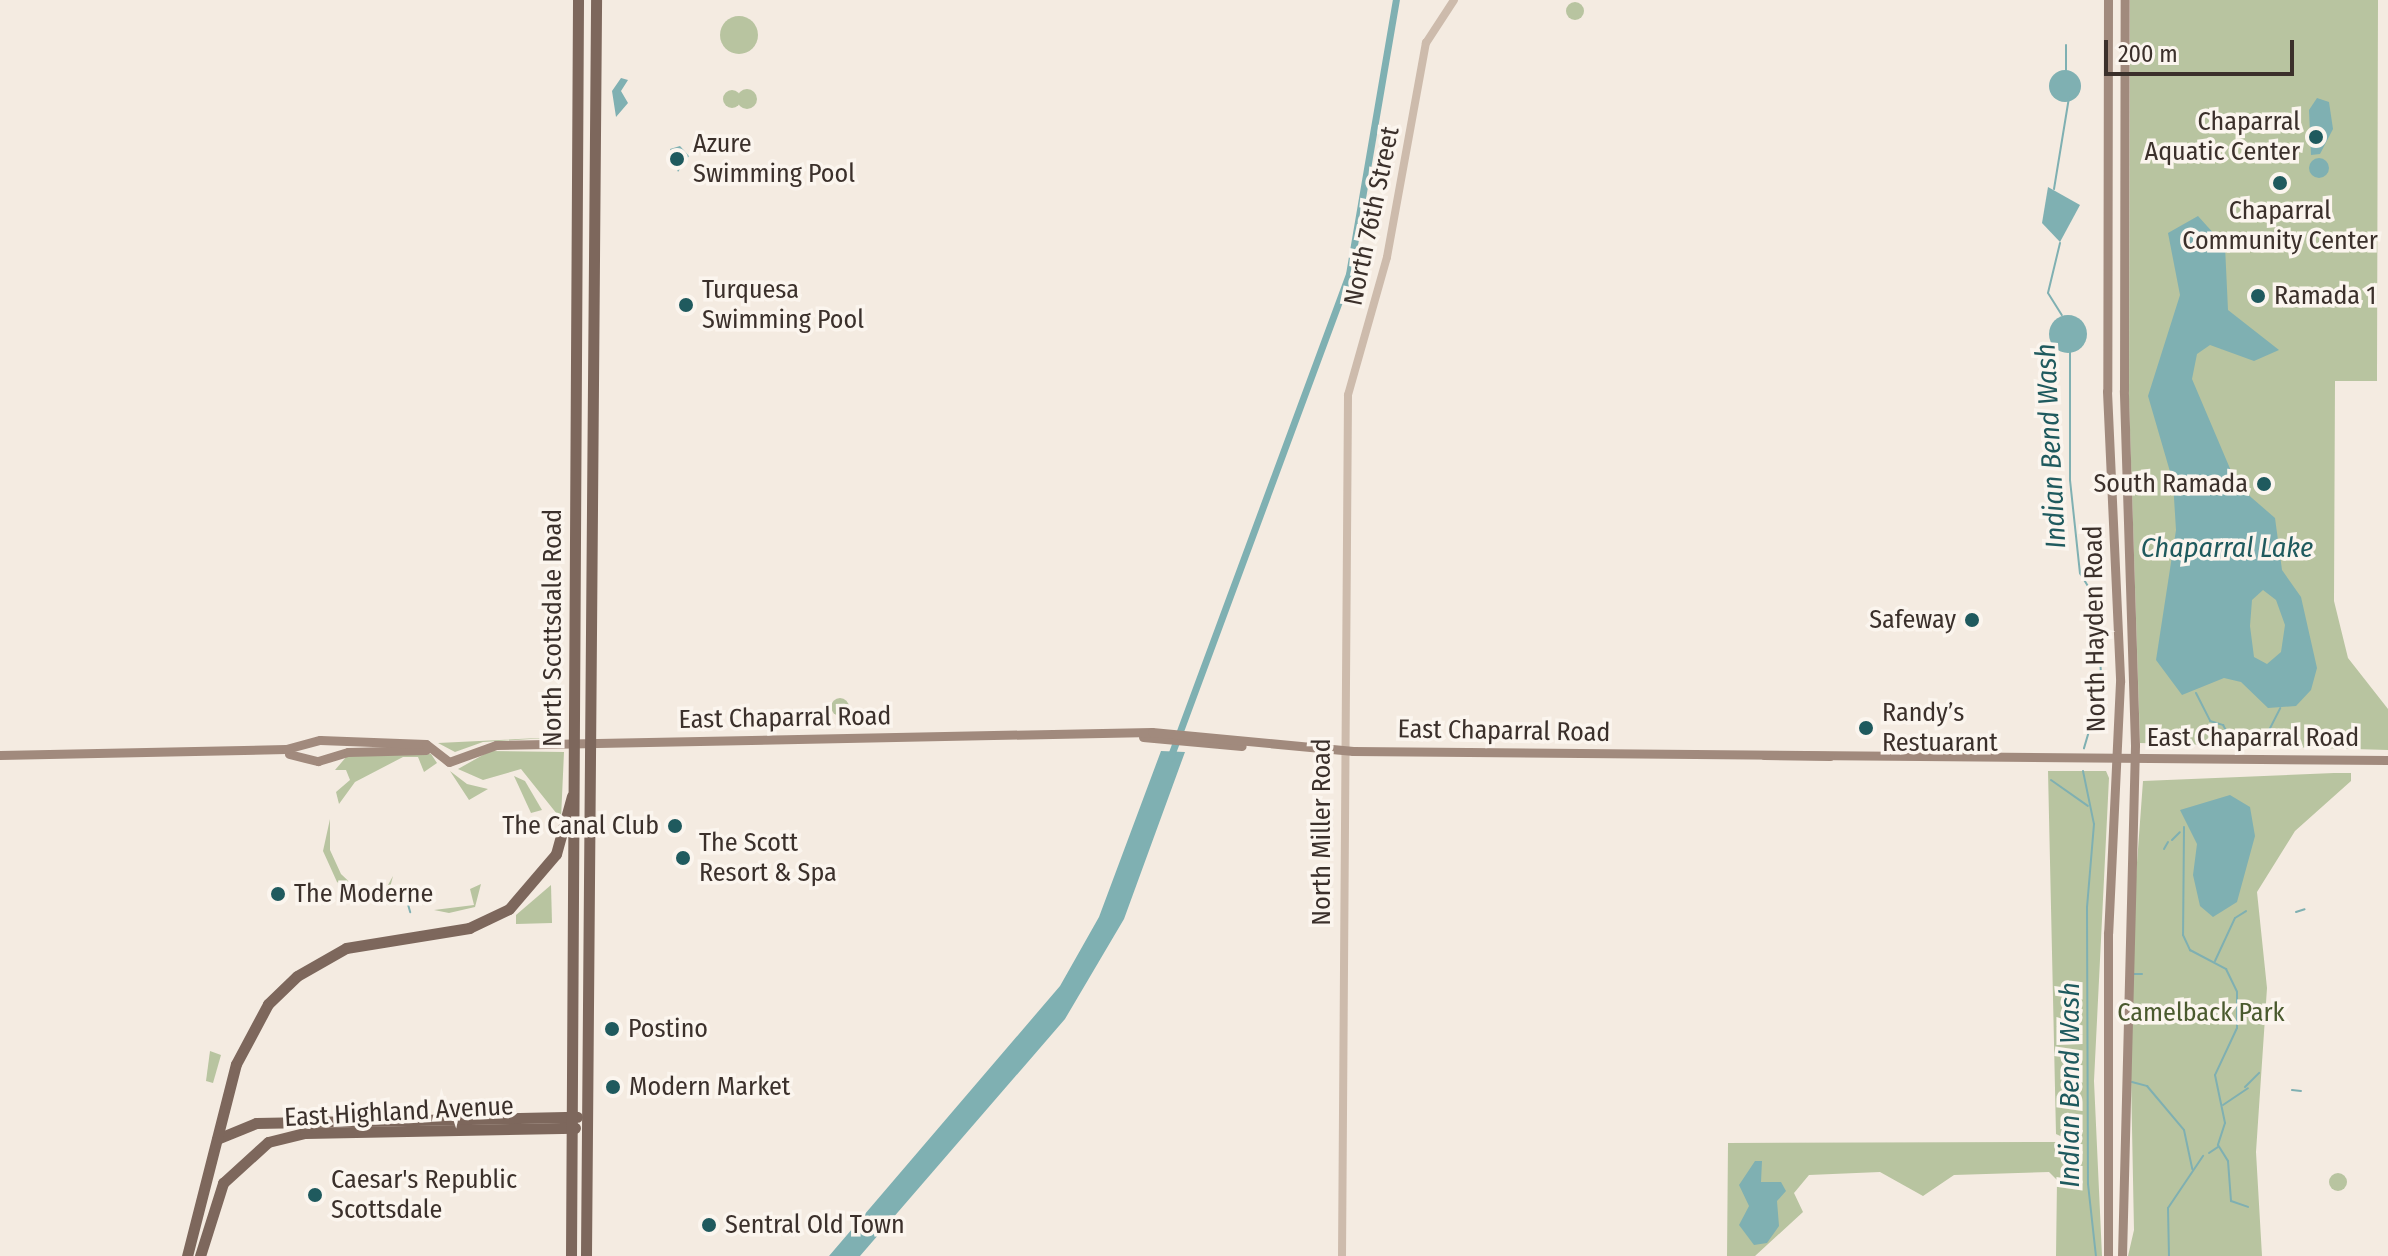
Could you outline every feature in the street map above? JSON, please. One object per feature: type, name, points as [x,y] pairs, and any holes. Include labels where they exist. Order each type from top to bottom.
[{"type":"main road","name":"North Scottsdale Road","points":[[571,1256],[578,0]]},
{"type":"main road","name":"North Scottsdale Road","points":[[586,1256],[596,0]]},
{"type":"main road","name":"North Hayden Road","points":[[2108,0],[2107,366],[2119,759],[2108,933],[2108,1256]]},
{"type":"main road","name":"North Hayden Road","points":[[2122,1256],[2134,759],[2124,390],[2125,0]]},
{"type":"main road","points":[[576,125],[595,125]]},
{"type":"main road","points":[[576,171],[594,173]]},
{"type":"main road","name":"East Chaparral Road","points":[[310,750],[327,744],[356,748],[437,750],[449,762],[496,745],[1143,737],[1343,751],[2388,760]]},
{"type":"main road","points":[[327,744],[327,756]]},
{"type":"main road","name":"East Chaparral Road","points":[[310,750],[327,756],[356,748]]},
{"type":"main road","points":[[0,755],[310,750]]},
{"type":"main road","points":[[187,1256],[243,1047],[268,1004],[330,955],[393,937],[469,928],[509,909],[550,864],[574,792]]},
{"type":"main road","name":"East Highland Avenue","points":[[217,1139],[248,1124],[586,1122]]},
{"type":"main road","name":"East Highland Avenue","points":[[200,1256],[209,1220],[228,1174],[268,1142],[409,1125]]},
{"type":"street","name":"North 76th Street","points":[[1348,409],[1387,257],[1431,30],[1454,0]]},
{"type":"street","name":"North Miller Road","points":[[1342,1256],[1343,751],[1348,409]]},
{"type":"green space","points":[[2130,0],[2378,0],[2377,381],[2335,381],[2334,601],[2348,658],[2388,709],[2388,750],[2140,743],[2129,399]]},
{"type":"green space","points":[[1575,2],[1584,11],[1575,20],[1566,11]]},
{"type":"green space","points":[[739,16],[752,22],[758,35],[752,48],[739,54],[726,48],[720,35],[726,22]]},
{"type":"green space","points":[[747,89],[754,92],[757,99],[754,106],[747,109],[740,106],[737,99],[740,92]]},
{"type":"green space","points":[[732,90],[741,99],[732,108],[723,99]]},
{"type":"green space","points":[[840,698],[849,707],[840,716],[831,707]]},
{"type":"green space","points":[[560,737],[483,742],[455,752],[438,743]]},
{"type":"green space","points":[[490,751],[564,752],[561,819],[521,769],[483,780],[458,769]]},
{"type":"green space","points":[[431,754],[437,763],[424,772],[418,757],[403,757],[355,782],[339,804],[336,792],[350,780],[346,770],[335,770],[347,756]]},
{"type":"green space","points":[[450,771],[467,784],[488,789],[469,800]]},
{"type":"green space","points":[[2048,771],[2106,771],[2109,778],[2094,1081],[2102,1256],[2056,1256],[2057,1180],[2049,1172],[1954,1175],[1923,1196],[1880,1172],[1809,1175],[1794,1193],[1803,1212],[1755,1256],[1727,1256],[1728,1143],[2073,1142],[2056,1134]]},
{"type":"green space","name":"Camelback Park","points":[[2351,773],[2351,781],[2295,831],[2257,892],[2267,988],[2256,1152],[2262,1256],[2128,1256],[2134,1230],[2129,975],[2135,974],[2129,972],[2143,781]]},
{"type":"green space","points":[[514,776],[525,781],[542,810],[531,813]]},
{"type":"green space","points":[[330,819],[330,850],[341,874],[358,890],[383,894],[393,876],[388,895],[367,903],[337,882],[323,851]]},
{"type":"green space","points":[[481,884],[475,907],[449,913],[434,910],[474,905],[470,889]]},
{"type":"green space","points":[[551,885],[552,923],[516,924],[516,915]]},
{"type":"green space","points":[[210,1051],[221,1055],[213,1083],[206,1081]]},
{"type":"green space","points":[[2338,1173],[2347,1182],[2338,1191],[2329,1182]]},
{"type":"water","points":[[2065,70],[2076,75],[2081,86],[2076,97],[2065,102],[2054,97],[2049,86],[2054,75]]},
{"type":"water","points":[[621,78],[628,80],[621,91],[628,103],[616,117],[612,91]]},
{"type":"water","points":[[2317,98],[2329,102],[2333,129],[2320,154],[2311,155],[2309,110]]},
{"type":"water","name":"Azure Swimming Pool","points":[[680,146],[689,156],[678,172],[670,149]]},
{"type":"water","points":[[2319,158],[2326,161],[2329,168],[2326,175],[2319,178],[2312,175],[2309,168],[2312,161]]},
{"type":"water","points":[[2048,187],[2080,205],[2060,242],[2042,223]]},
{"type":"water","name":"Chaparral Lake","points":[[2198,216],[2225,246],[2228,310],[2279,350],[2254,361],[2210,345],[2197,354],[2192,379],[2237,485],[2275,518],[2282,570],[2301,597],[2317,668],[2311,690],[2296,706],[2268,708],[2241,682],[2224,678],[2182,695],[2156,660],[2176,530],[2173,482],[2148,396],[2180,295],[2168,233]],"holes":[[[2263,590],[2276,600],[2285,625],[2281,652],[2267,664],[2254,657],[2250,626],[2252,600]]]},
{"type":"water","name":"Turquesa Swimming Pool","points":[[685,296],[694,305],[685,314],[676,305]]},
{"type":"water","points":[[2068,315],[2082,320],[2087,334],[2082,348],[2068,353],[2054,348],[2049,334],[2054,320]]},
{"type":"water","points":[[1161,751],[1185,752],[1124,919],[1065,1019],[860,1256],[829,1256],[1060,986],[1099,917]]},
{"type":"water","points":[[2230,795],[2250,807],[2255,836],[2237,902],[2213,917],[2200,906],[2193,875],[2197,844],[2180,810]]},
{"type":"water","points":[[1755,1161],[1762,1161],[1761,1182],[1781,1182],[1786,1191],[1777,1201],[1779,1226],[1767,1243],[1754,1245],[1739,1225],[1749,1206],[1739,1185]]},
{"type":"waterway","points":[[1170,758],[1349,274],[1396,0]]},
{"type":"waterway","name":"Indian Bend Wash","points":[[2066,45],[2066,71]]},
{"type":"waterway","name":"Indian Bend Wash","points":[[2054,189],[2069,97]]},
{"type":"waterway","name":"Indian Bend Wash","points":[[2060,243],[2048,293],[2062,315]]},
{"type":"waterway","name":"Indian Bend Wash","points":[[2070,352],[2070,480],[2080,573],[2096,600],[2102,687],[2084,748]]},
{"type":"waterway","points":[[2196,693],[2210,721],[2223,725],[2233,743]]},
{"type":"waterway","points":[[2263,742],[2280,708]]},
{"type":"waterway","name":"Indian Bend Wash","points":[[2083,771],[2094,824],[2087,907],[2088,1184],[2096,1256]]},
{"type":"waterway","points":[[2051,780],[2088,806]]},
{"type":"waterway","points":[[2184,827],[2183,935],[2190,950],[2226,969],[2237,992],[2237,1028],[2215,1075],[2225,1123],[2218,1145],[2228,1161],[2231,1201],[2248,1207]]},
{"type":"waterway","points":[[2172,840],[2180,832]]},
{"type":"waterway","points":[[2164,849],[2168,842]]},
{"type":"waterway","points":[[405,894],[410,912]]},
{"type":"waterway","points":[[2296,912],[2305,909]]},
{"type":"waterway","points":[[2215,961],[2235,918],[2246,911]]},
{"type":"waterway","points":[[2134,974],[2142,974]]},
{"type":"waterway","points":[[2245,1087],[2259,1073]]},
{"type":"waterway","points":[[2132,1082],[2147,1086],[2184,1130],[2192,1169]]},
{"type":"waterway","points":[[2223,1105],[2248,1088]]},
{"type":"waterway","points":[[2292,1090],[2301,1091]]},
{"type":"waterway","points":[[2209,1153],[2218,1147]]},
{"type":"waterway","points":[[2169,1256],[2168,1208],[2203,1156]]},
{"type":"place","name":"Chaparral Aquatic Center","points":[[2316,137]]},
{"type":"place","name":"Azure Swimming Pool","points":[[677,159]]},
{"type":"place","name":"Chaparral Community Center","points":[[2280,183]]},
{"type":"place","name":"Ramada 1","points":[[2258,296]]},
{"type":"place","name":"Turquesa Swimming Pool","points":[[686,305]]},
{"type":"place","name":"South Ramada","points":[[2264,484]]},
{"type":"place","name":"Safeway","points":[[1972,620]]},
{"type":"place","name":"Randy’s Restuarant","points":[[1866,728]]},
{"type":"place","name":"The Canal Club","points":[[675,826]]},
{"type":"place","name":"The Scott Resort & Spa","points":[[683,858]]},
{"type":"place","name":"The Moderne","points":[[278,894]]},
{"type":"place","name":"Postino","points":[[612,1029]]},
{"type":"place","name":"Modern Market","points":[[613,1087]]},
{"type":"place","name":"Caesar's Republic Scottsdale","points":[[315,1195]]},
{"type":"place","name":"Sentral Old Town","points":[[709,1225]]}]
